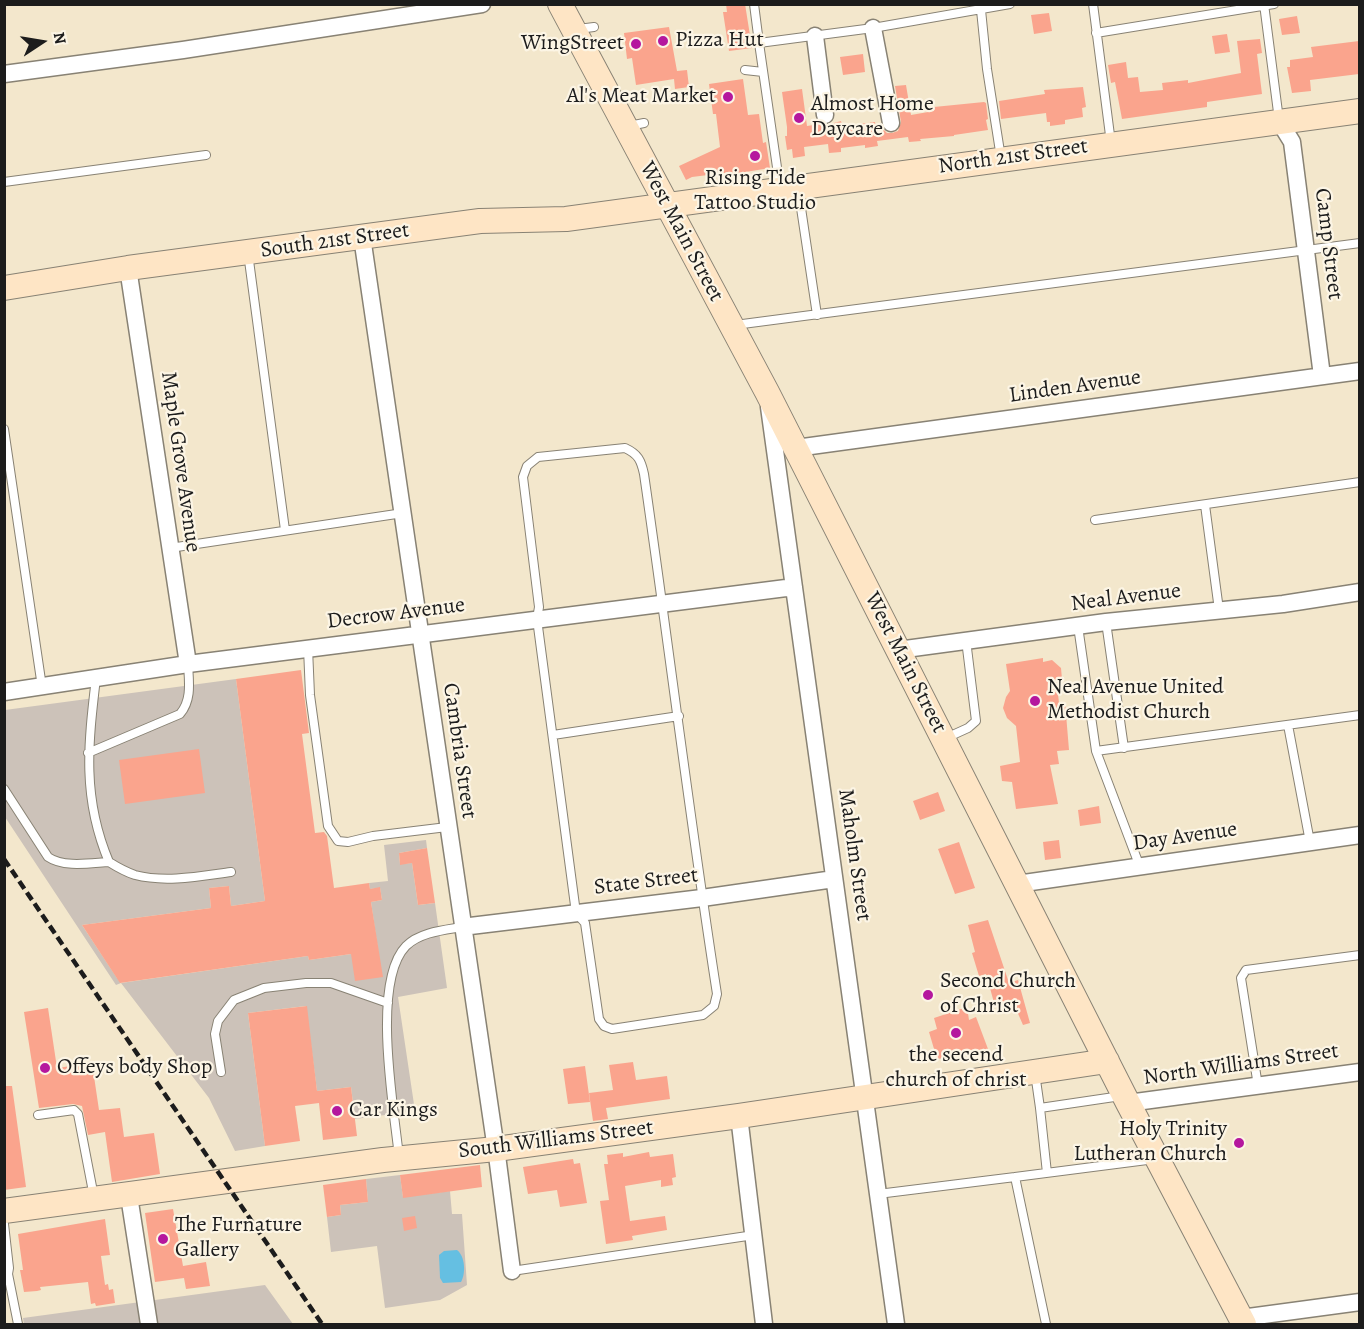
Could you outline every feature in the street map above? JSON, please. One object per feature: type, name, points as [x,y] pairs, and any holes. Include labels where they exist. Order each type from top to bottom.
[{"type":"main road","name":"West Main Street","points":[[560,4],[584,28],[635,125],[667,204],[796,448],[1126,1100],[1243,1321]]},
{"type":"main road","name":"North 21st Street","points":[[667,204],[1359,111]]},
{"type":"main road","name":"South 21st Street","points":[[4,288],[128,267],[480,222],[566,219],[667,204]]},
{"type":"main road","name":"South Williams Street","points":[[4,1211],[739,1116],[1107,1061]]},
{"type":"street","points":[[4,74],[183,50],[427,8],[482,4]]},
{"type":"street","points":[[873,28],[891,123]]},
{"type":"street","points":[[815,36],[825,115]]},
{"type":"street","name":"Camp Street","points":[[1279,121],[1292,142],[1322,376]]},
{"type":"street","name":"Cambria Street","points":[[362,237],[512,1271]]},
{"type":"street","name":"Maple Grove Avenue","points":[[128,267],[188,664]]},
{"type":"street","name":"Linden Avenue","points":[[796,448],[1359,371]]},
{"type":"street","name":"Maholm Street","points":[[767,392],[896,1324]]},
{"type":"street","name":"Decrow Avenue","points":[[4,692],[308,648],[794,587]]},
{"type":"street","name":"Neal Avenue","points":[[898,650],[1106,622],[1283,604],[1359,592]]},
{"type":"street","name":"Day Avenue","points":[[1017,884],[1359,836]]},
{"type":"street","name":"State Street","points":[[462,927],[702,898],[834,879]]},
{"type":"street","name":"North Williams Street","points":[[1126,1100],[1258,1086],[1359,1072]]},
{"type":"street","points":[[739,1116],[764,1324]]},
{"type":"street","points":[[129,1196],[148,1324]]},
{"type":"street","points":[[1243,1321],[1359,1302]]},
{"type":"lane","points":[[754,4],[763,72],[817,315]]},
{"type":"lane","points":[[759,43],[873,28],[1010,4]]},
{"type":"lane","points":[[1092,4],[1111,144]]},
{"type":"lane","points":[[1096,33],[1274,4]]},
{"type":"lane","points":[[1264,5],[1279,121]]},
{"type":"lane","points":[[981,10],[987,69],[1001,159]]},
{"type":"lane","points":[[745,70],[763,72]]},
{"type":"lane","points":[[4,182],[206,155]]},
{"type":"lane","points":[[732,326],[1359,243]]},
{"type":"lane","points":[[248,253],[285,530]]},
{"type":"lane","points":[[4,429],[42,687]]},
{"type":"lane","points":[[625,448],[635,453],[641,461],[644,474],[663,603],[717,994],[714,1006],[703,1014],[612,1029],[604,1026],[599,1019],[585,923],[576,913],[537,619],[539,607],[523,477],[527,466],[538,457],[625,448]]},
{"type":"lane","points":[[1095,520],[1359,482]]},
{"type":"lane","points":[[1205,505],[1219,610]]},
{"type":"lane","points":[[170,548],[403,513]]},
{"type":"lane","points":[[1106,622],[1124,748]]},
{"type":"lane","points":[[1078,626],[1096,752],[1140,867]]},
{"type":"lane","points":[[943,739],[968,728],[976,721],[966,640]]},
{"type":"lane","points":[[308,648],[310,695],[328,826],[338,841],[348,842],[373,836],[447,827]]},
{"type":"lane","points":[[88,753],[180,714],[186,706],[189,692],[188,664]]},
{"type":"lane","points":[[96,678],[88,753],[91,794],[98,832],[109,862]]},
{"type":"lane","points":[[1096,752],[1359,715]]},
{"type":"lane","points":[[552,735],[679,716]]},
{"type":"lane","points":[[1288,725],[1310,843]]},
{"type":"lane","points":[[4,789],[48,857],[54,861],[63,863],[109,862],[134,875],[154,878],[191,877],[231,872]]},
{"type":"lane","points":[[399,1159],[390,1078],[388,1003],[391,978],[397,957],[406,946],[421,937],[462,927]]},
{"type":"lane","points":[[1258,1086],[1241,978],[1246,970],[1359,955]]},
{"type":"lane","points":[[221,1072],[215,1034],[218,1021],[234,1000],[264,988],[306,983],[331,983],[388,1003]]},
{"type":"lane","points":[[1035,1072],[1047,1173]]},
{"type":"lane","points":[[1040,1108],[1126,1100]]},
{"type":"lane","points":[[38,1115],[74,1110],[78,1114],[94,1200]]},
{"type":"lane","points":[[878,1194],[1157,1159]]},
{"type":"lane","points":[[1016,1177],[1046,1324]]},
{"type":"lane","points":[[4,1224],[6,1275],[18,1324]]},
{"type":"lane","points":[[512,1271],[754,1235]]},
{"type":"shaded area","points":[[236,679],[265,901],[231,906],[229,886],[209,888],[211,908],[82,925],[117,978],[120,978],[121,983],[116,985],[5,817],[5,710]]},
{"type":"shaded area","points":[[426,840],[427,848],[399,853],[400,864],[412,863],[418,905],[435,903],[447,988],[398,997],[415,1111],[355,1119],[351,1087],[317,1091],[306,1006],[248,1013],[265,1146],[235,1151],[209,1098],[121,983],[308,956],[309,960],[351,954],[382,977],[371,902],[382,900],[380,888],[370,889],[369,883],[388,881],[384,845]]},
{"type":"shaded area","points":[[400,1175],[403,1197],[450,1191],[452,1214],[462,1214],[467,1285],[440,1300],[385,1308],[377,1246],[331,1252],[327,1217],[341,1215],[340,1205],[368,1202],[366,1179]]},
{"type":"shaded area","points":[[265,1285],[293,1324],[24,1324],[23,1318]]},
{"type":"water","points":[[457,1250],[463,1260],[463,1278],[461,1282],[443,1283],[440,1278],[439,1255],[444,1251]]},
{"type":"building","points":[[726,4],[745,4],[752,48],[729,51],[723,12],[727,12]]},
{"type":"building","points":[[1049,13],[1052,31],[1034,34],[1031,15]]},
{"type":"building","points":[[1297,16],[1300,33],[1282,35],[1279,19]]},
{"type":"building","points":[[669,27],[677,71],[687,70],[689,87],[675,89],[674,79],[636,85],[632,58],[627,59],[624,33]]},
{"type":"building","points":[[1227,34],[1230,52],[1215,54],[1212,36]]},
{"type":"building","points":[[1260,39],[1262,53],[1257,54],[1262,94],[1207,102],[1207,107],[1122,119],[1115,82],[1111,83],[1108,65],[1126,62],[1128,78],[1138,77],[1140,92],[1163,90],[1162,83],[1188,80],[1188,83],[1241,73],[1237,41]]},
{"type":"building","points":[[1359,41],[1359,74],[1310,80],[1311,91],[1292,93],[1287,67],[1290,67],[1290,60],[1313,57],[1311,47]]},
{"type":"building","points":[[863,54],[865,72],[843,75],[840,57]]},
{"type":"building","points":[[743,79],[748,115],[759,114],[763,143],[766,142],[770,168],[692,177],[686,180],[679,166],[720,147],[709,84]]},
{"type":"building","points":[[906,85],[911,115],[934,111],[934,107],[984,102],[986,103],[988,130],[920,139],[921,141],[909,142],[908,137],[877,141],[878,146],[841,148],[841,152],[829,153],[828,144],[804,147],[805,156],[793,158],[792,149],[787,150],[785,136],[787,136],[787,127],[782,92],[802,89],[807,126],[827,125],[841,121],[842,126],[875,122],[876,129],[882,128],[887,133],[892,133],[898,131],[901,122],[895,86]]},
{"type":"building","points":[[1083,87],[1086,107],[1082,108],[1083,117],[1065,120],[1065,124],[1050,126],[1046,113],[1001,119],[999,101],[1045,94],[1044,90]]},
{"type":"building","name":"Neal Avenue United Methodist Church","points":[[1043,658],[1043,662],[1052,660],[1061,668],[1062,679],[1057,686],[1059,703],[1065,702],[1069,750],[1057,751],[1059,764],[1050,765],[1058,804],[1016,809],[1012,782],[1002,781],[1000,766],[1020,762],[1016,726],[1007,718],[1003,708],[1010,691],[1006,664]]},
{"type":"building","points":[[301,670],[309,733],[302,734],[315,833],[324,832],[327,836],[334,888],[369,883],[370,889],[380,887],[382,900],[371,902],[383,977],[355,981],[351,954],[309,960],[308,956],[120,983],[82,925],[211,908],[209,888],[229,886],[231,906],[265,901],[236,679]]},
{"type":"building","points":[[199,749],[205,793],[125,804],[119,760]]},
{"type":"building","points":[[938,792],[945,811],[920,820],[913,801]]},
{"type":"building","points":[[1099,806],[1101,823],[1080,826],[1078,810]]},
{"type":"building","points":[[1059,840],[1061,858],[1045,860],[1043,842]]},
{"type":"building","points":[[959,842],[975,888],[955,894],[938,849]]},
{"type":"building","points":[[427,848],[435,903],[418,905],[412,863],[400,865],[399,853]]},
{"type":"building","points":[[988,920],[1009,983],[1018,980],[1030,1023],[1023,1025],[1013,1002],[995,1006],[986,974],[979,976],[972,953],[975,952],[968,925]]},
{"type":"building","points":[[307,1006],[317,1091],[351,1087],[357,1136],[323,1140],[319,1103],[295,1106],[300,1141],[265,1146],[248,1013]]},
{"type":"building","name":"the secend church of christ","points":[[967,1007],[969,1020],[976,1017],[988,1049],[971,1055],[970,1052],[937,1059],[929,1032],[937,1029],[934,1018]]},
{"type":"building","points":[[48,1008],[57,1068],[92,1063],[99,1110],[120,1108],[124,1137],[154,1133],[160,1174],[112,1182],[105,1132],[88,1135],[82,1106],[73,1104],[39,1108],[24,1012]]},
{"type":"building","points":[[633,1062],[636,1080],[667,1076],[670,1099],[606,1108],[608,1119],[593,1121],[589,1093],[613,1090],[609,1065]]},
{"type":"building","points":[[585,1066],[590,1102],[568,1104],[563,1069]]},
{"type":"building","points":[[4,1086],[12,1086],[26,1187],[4,1190]]},
{"type":"building","points":[[649,1152],[650,1157],[673,1154],[676,1177],[672,1178],[673,1185],[661,1187],[661,1180],[625,1186],[630,1221],[665,1216],[667,1230],[632,1236],[633,1240],[606,1244],[600,1201],[609,1200],[604,1164],[608,1164],[607,1155],[623,1153],[623,1157]]},
{"type":"building","points":[[573,1159],[574,1164],[580,1163],[587,1203],[560,1207],[557,1190],[528,1194],[523,1167]]},
{"type":"building","points":[[480,1165],[482,1187],[403,1198],[400,1175]]},
{"type":"building","points":[[366,1179],[368,1202],[340,1205],[341,1215],[327,1217],[323,1185]]},
{"type":"building","name":"The Furnature Gallery","points":[[173,1209],[183,1266],[206,1262],[210,1286],[186,1289],[184,1278],[155,1282],[145,1213]]},
{"type":"building","points":[[415,1216],[417,1228],[404,1231],[402,1218]]},
{"type":"building","points":[[105,1219],[110,1255],[101,1256],[105,1285],[108,1284],[109,1290],[113,1289],[115,1303],[96,1306],[95,1303],[91,1304],[88,1282],[40,1287],[41,1290],[24,1292],[18,1234]]},
{"type":"railway","points":[[4,859],[322,1324]]},
{"type":"place","name":"Pizza Hut","points":[[663,41]]},
{"type":"place","name":"WingStreet","points":[[636,44]]},
{"type":"place","name":"Al's Meat Market","points":[[728,97]]},
{"type":"place","name":"Almost Home Daycare","points":[[799,118]]},
{"type":"place","name":"Rising Tide Tattoo Studio","points":[[755,156]]},
{"type":"place","name":"Neal Avenue United Methodist Church","points":[[1035,701]]},
{"type":"place","name":"Second Church of Christ","points":[[928,995]]},
{"type":"place","name":"the secend church of christ","points":[[956,1033]]},
{"type":"place","name":"Offeys body Shop","points":[[45,1068]]},
{"type":"place","name":"Car Kings","points":[[337,1111]]},
{"type":"place","name":"Holy Trinity Lutheran Church","points":[[1239,1143]]},
{"type":"place","name":"The Furnature Gallery","points":[[163,1239]]}]
